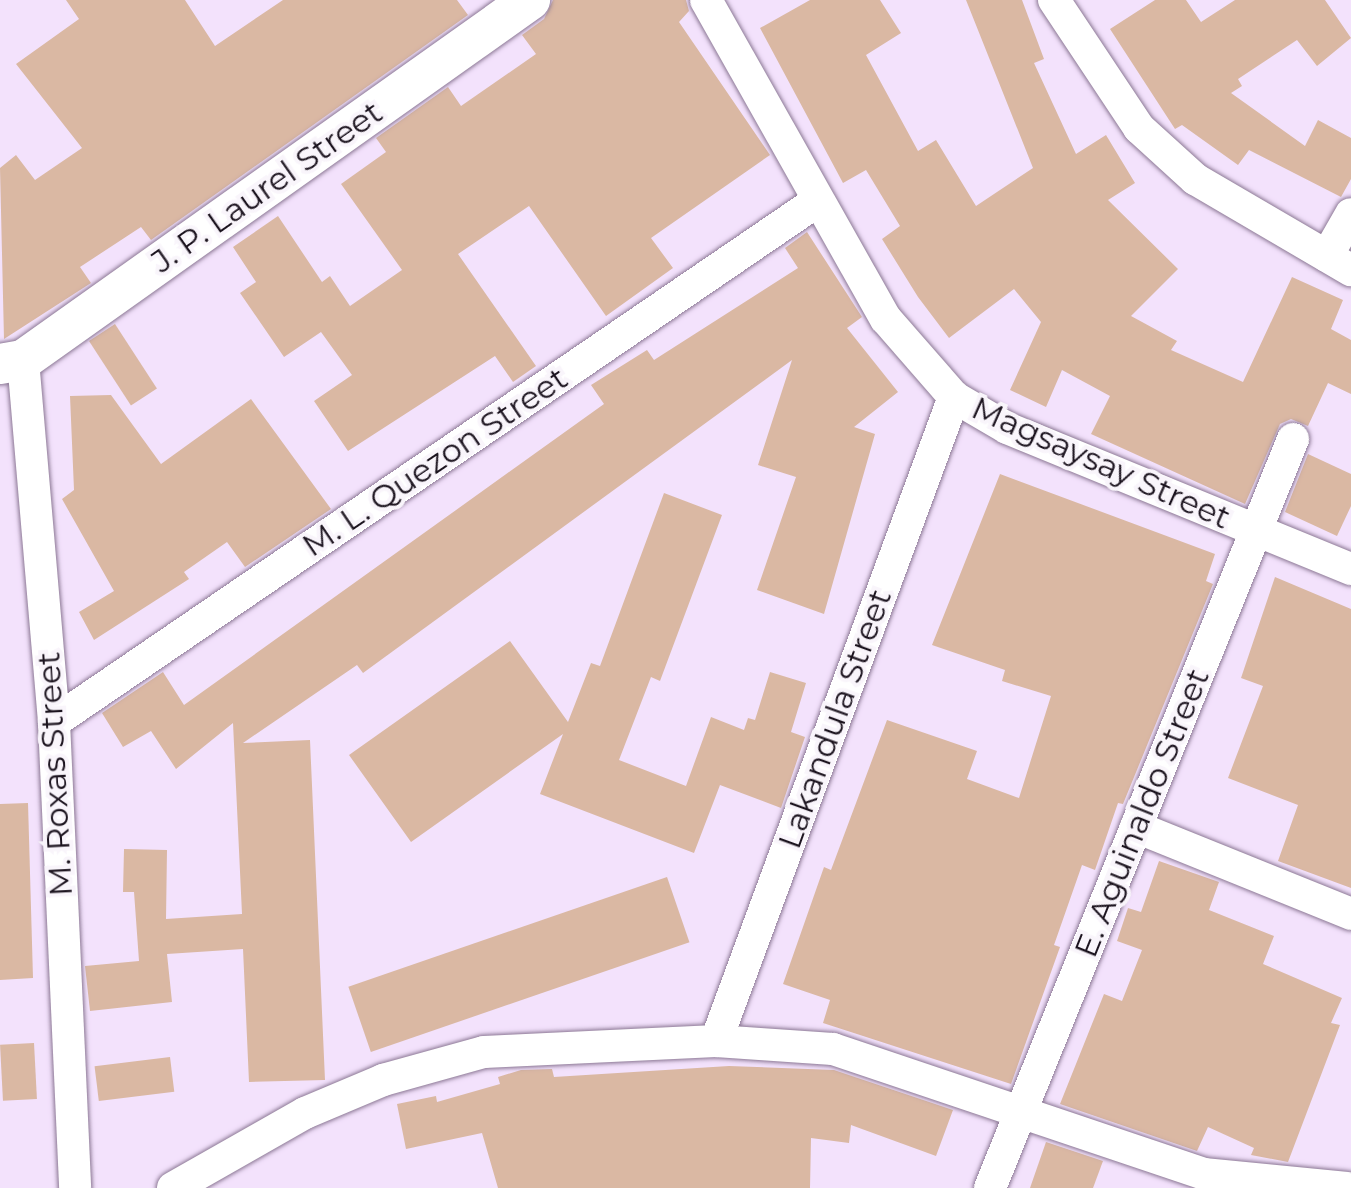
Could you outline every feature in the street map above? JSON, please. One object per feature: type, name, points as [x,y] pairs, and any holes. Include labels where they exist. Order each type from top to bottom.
[{"type":"street","name":"J. P. Laurel Street","points":[[12,362],[530,0]]},
{"type":"street","name":"Magsaysay Street","points":[[706,0],[816,202],[886,320],[954,397],[1007,428],[1351,569]]},
{"type":"street","points":[[1054,0],[1153,141],[1194,180],[1339,263],[1351,214]]},
{"type":"street","name":"M. L. Quezon Street","points":[[54,722],[816,202]]},
{"type":"street","name":"M. Roxas Street","points":[[12,362],[54,722],[76,1188]]},
{"type":"street","name":"Lakandula Street","points":[[716,1041],[954,397]]},
{"type":"street","name":"E. Aguinaldo Street","points":[[990,1188],[1293,439]]},
{"type":"street","points":[[1136,827],[1351,914]]},
{"type":"street","points":[[173,1188],[305,1113],[383,1080],[484,1052],[716,1041],[833,1049],[1020,1109],[1172,1164],[1249,1184],[1346,1188]]},
{"type":"building","points":[[66,0],[185,0],[215,46],[283,0],[457,0],[468,15],[151,240],[141,227],[80,267],[91,283],[4,339],[0,168],[16,155],[35,180],[82,148],[16,64],[79,19]]},
{"type":"building","points":[[553,0],[686,0],[689,11],[679,22],[770,155],[651,238],[673,268],[606,316],[529,206],[458,254],[536,366],[513,382],[495,356],[348,451],[314,401],[352,375],[321,332],[284,357],[240,293],[256,282],[233,247],[278,216],[322,282],[330,276],[350,306],[402,270],[341,184],[386,152],[376,138],[448,87],[461,106],[536,54],[522,35],[544,19]]},
{"type":"building","points":[[810,0],[880,0],[901,33],[866,55],[918,151],[936,140],[976,206],[1033,168],[966,0],[1022,0],[1044,59],[1034,63],[1076,154],[1106,135],[1135,183],[1108,200],[1178,269],[1131,316],[1177,341],[1171,350],[1243,382],[1292,277],[1343,300],[1331,329],[1351,340],[1351,394],[1328,383],[1308,426],[1291,419],[1280,424],[1245,504],[1091,434],[1110,396],[1062,370],[1046,407],[1010,390],[1041,322],[1014,289],[949,338],[918,297],[882,239],[900,226],[866,170],[843,183],[760,28]]},
{"type":"building","points":[[1155,0],[1186,0],[1201,22],[1235,0],[1325,0],[1351,38],[1317,66],[1297,40],[1238,79],[1242,86],[1231,93],[1305,146],[1318,120],[1351,138],[1351,179],[1341,197],[1249,150],[1238,165],[1182,125],[1175,129],[1110,29]]},
{"type":"building","points":[[807,232],[862,317],[847,328],[898,392],[854,427],[875,434],[824,614],[757,590],[796,477],[758,465],[792,360],[363,673],[357,665],[243,743],[310,740],[325,1080],[249,1082],[243,949],[167,954],[172,1002],[90,1011],[85,966],[139,961],[134,892],[123,892],[124,849],[167,850],[166,919],[242,914],[233,723],[176,769],[151,731],[123,747],[102,713],[163,672],[184,705],[604,404],[591,385],[647,350],[654,360],[798,268],[785,248]]},
{"type":"building","points":[[115,324],[157,389],[131,405],[89,341]]},
{"type":"building","points":[[111,395],[161,464],[251,399],[331,509],[245,567],[227,542],[184,572],[189,579],[94,640],[79,612],[114,591],[62,499],[74,490],[70,396]]},
{"type":"building","points":[[1308,454],[1351,474],[1351,506],[1337,536],[1285,512]]},
{"type":"building","points":[[1000,474],[1215,554],[1206,581],[1213,584],[1123,804],[1118,803],[1095,870],[1082,865],[1054,945],[1060,947],[1011,1084],[823,1023],[830,1000],[783,984],[824,867],[831,870],[887,720],[977,751],[967,779],[1019,798],[1051,696],[1002,681],[1005,670],[932,645]]},
{"type":"building","points":[[664,493],[722,515],[660,681],[651,677],[619,760],[686,786],[711,717],[744,730],[748,718],[755,720],[770,672],[806,683],[791,732],[805,737],[781,808],[720,785],[694,853],[540,794],[563,734],[411,842],[349,755],[510,641],[568,722],[591,663],[600,666]]},
{"type":"building","points":[[1275,577],[1351,609],[1351,888],[1278,861],[1298,805],[1228,778],[1263,686],[1241,678]]},
{"type":"building","points":[[28,803],[33,978],[0,980],[0,804]]},
{"type":"building","points":[[1159,861],[1219,882],[1209,910],[1274,936],[1263,964],[1342,998],[1331,1023],[1340,1025],[1288,1162],[1251,1155],[1254,1148],[1208,1127],[1197,1151],[1060,1104],[1104,994],[1122,1001],[1142,950],[1117,941],[1128,908],[1141,912]]},
{"type":"building","points":[[667,877],[689,942],[371,1052],[348,987]]},
{"type":"building","points":[[34,1043],[37,1099],[3,1101],[0,1045]]},
{"type":"building","points":[[170,1057],[174,1092],[99,1101],[95,1066]]},
{"type":"building","points":[[729,1066],[834,1070],[953,1110],[936,1156],[851,1125],[849,1143],[811,1138],[810,1188],[498,1188],[482,1133],[406,1149],[397,1104],[436,1096],[437,1102],[500,1084],[498,1077],[521,1070],[552,1069],[554,1077]]},
{"type":"building","points":[[1046,1142],[1103,1161],[1093,1188],[1030,1188]]}]
